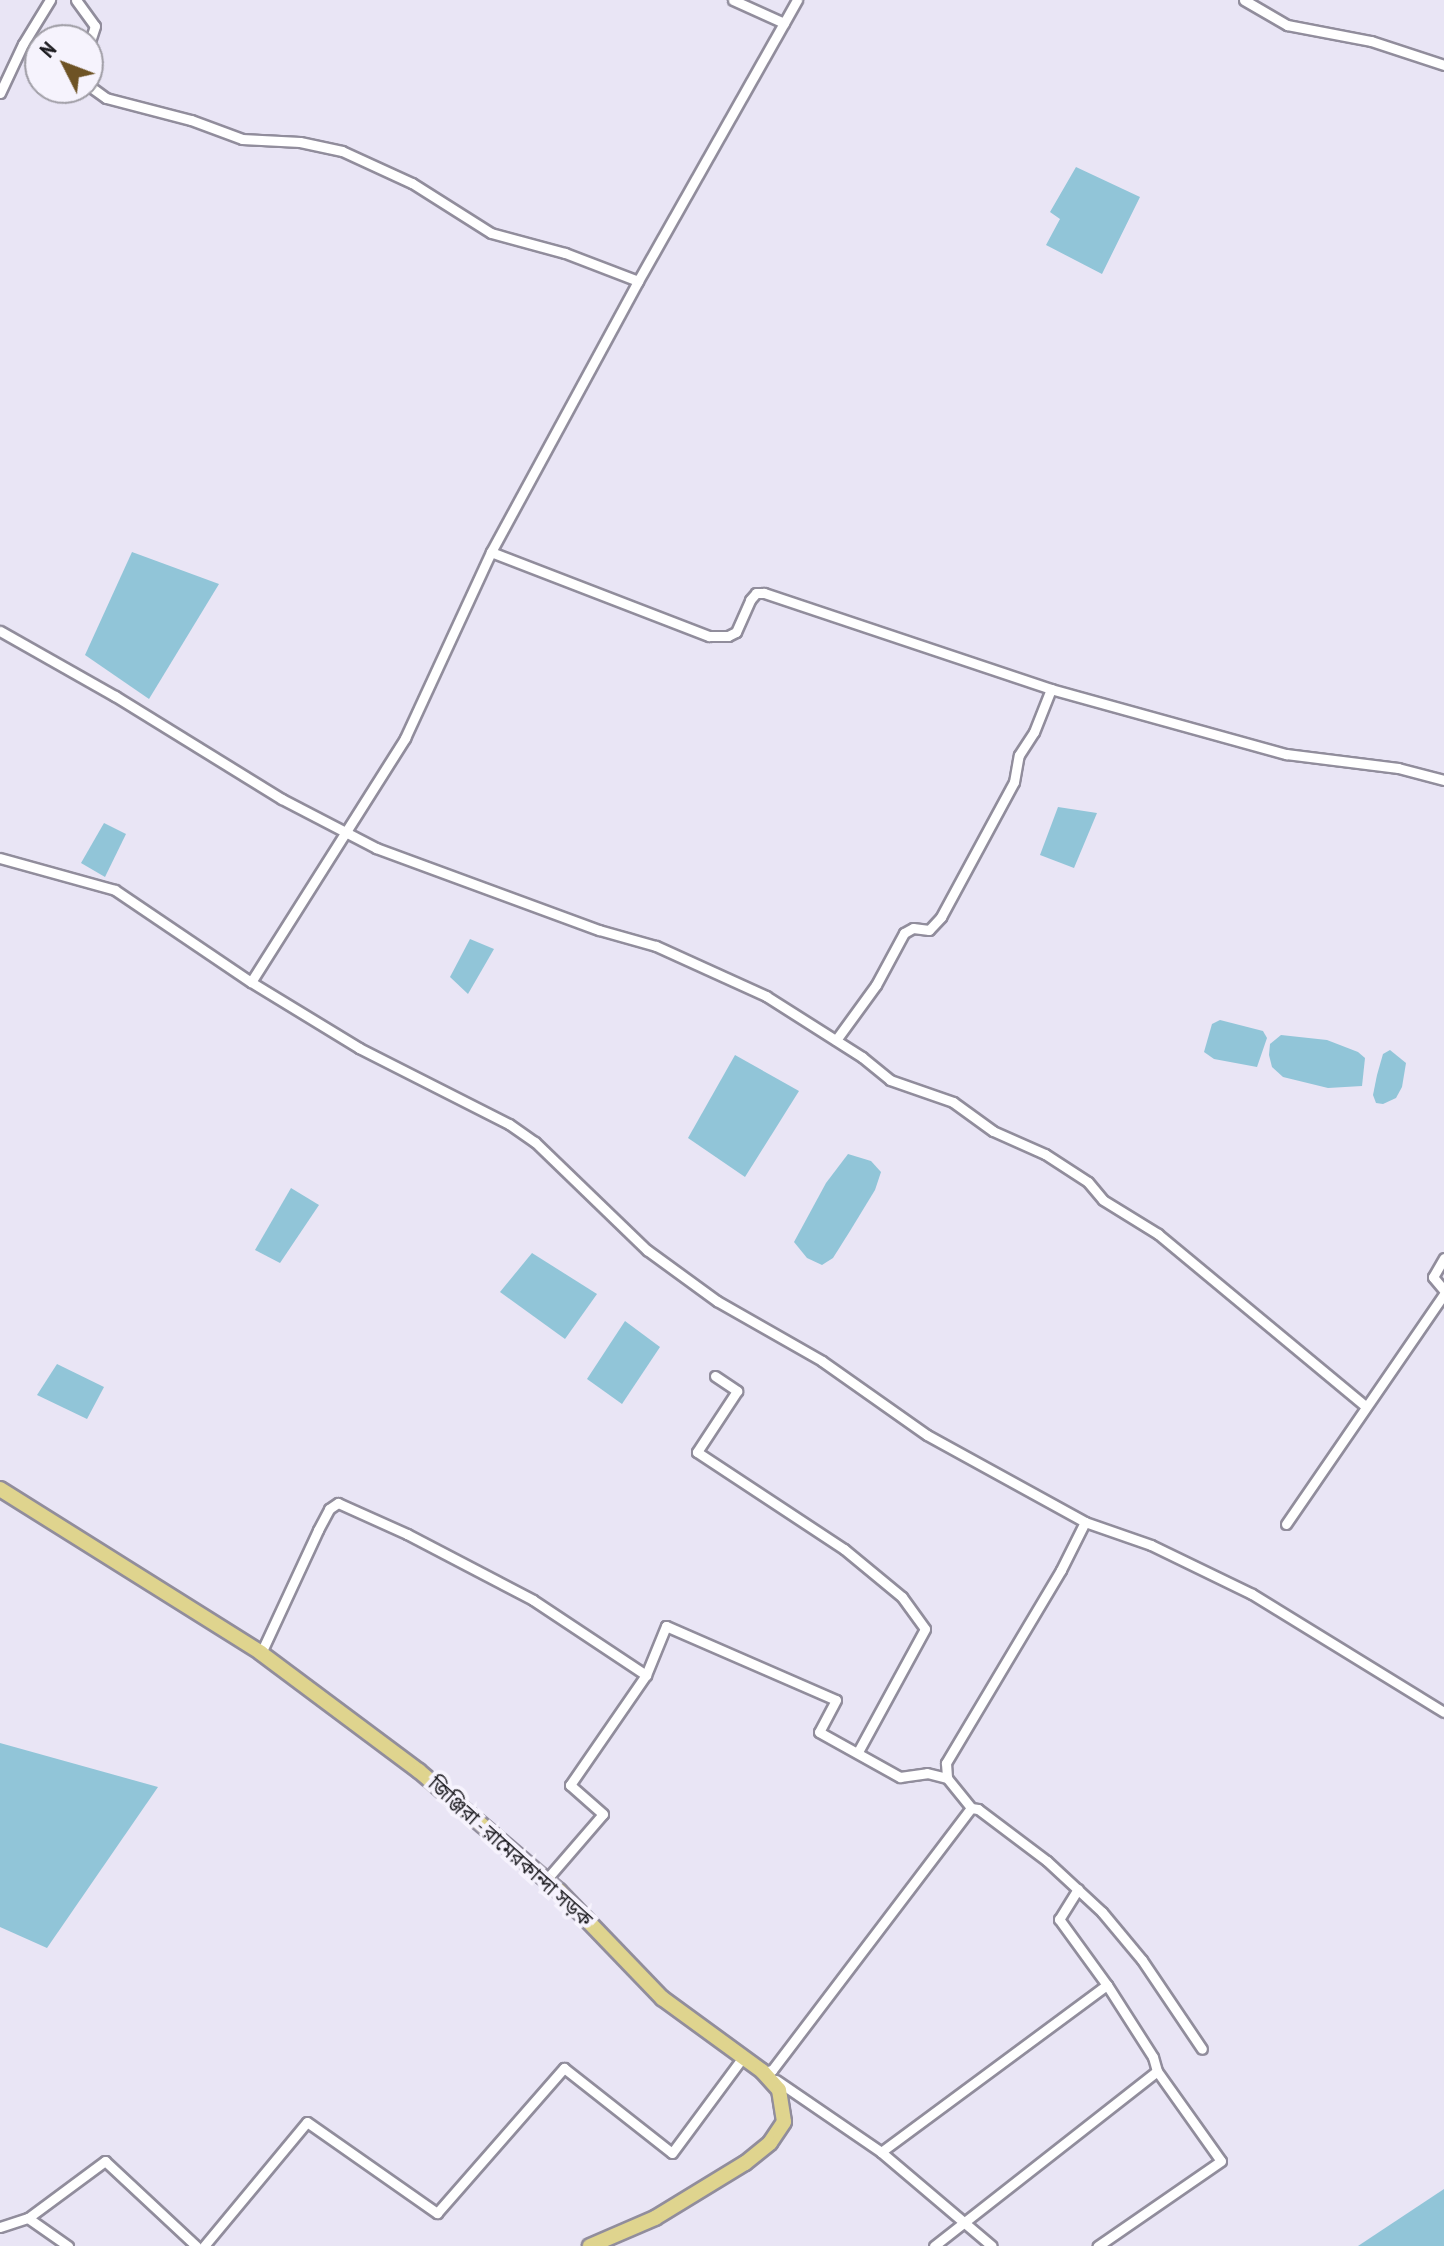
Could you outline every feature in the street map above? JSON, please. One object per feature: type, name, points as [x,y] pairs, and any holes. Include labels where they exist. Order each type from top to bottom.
[{"type":"main road","name":"জিঞ্জিরা - রামেরকান্দা সড়ক","points":[[0,1489],[261,1653],[454,1798],[546,1880],[662,1998],[762,2071],[783,2100],[784,2122],[779,2134],[721,2179],[655,2218],[590,2246]]},
{"type":"street","points":[[0,93],[23,44],[50,0]]},
{"type":"street","points":[[76,0],[94,24]]},
{"type":"street","points":[[733,0],[784,23]]},
{"type":"street","points":[[251,982],[405,738],[491,552],[638,281],[797,0]]},
{"type":"street","points":[[1244,0],[1287,25],[1371,41],[1444,65]]},
{"type":"street","points":[[104,97],[191,120],[242,139],[300,142],[342,151],[412,183],[491,233],[565,253],[638,281]]},
{"type":"street","points":[[491,552],[709,636],[728,636],[736,632],[750,600],[756,593],[764,593],[1051,689],[1286,754],[1398,768],[1444,780]]},
{"type":"street","points":[[0,631],[115,696],[282,799],[376,848],[599,930],[656,946],[766,996],[836,1040],[890,1080],[953,1102],[993,1131],[1045,1154],[1088,1182],[1103,1200],[1158,1234],[1364,1405]]},
{"type":"street","points":[[836,1040],[876,985],[904,933],[933,928],[941,917],[1014,782],[1019,755],[1034,732],[1051,689]]},
{"type":"street","points":[[0,858],[115,890],[251,982],[359,1048],[522,1133],[576,1179],[647,1250],[717,1301],[822,1361],[927,1435],[1085,1522],[1151,1545],[1252,1594],[1444,1712]]},
{"type":"street","points":[[1286,1524],[1364,1405],[1444,1292],[1433,1277],[1444,1258]]},
{"type":"street","points":[[715,1376],[737,1391],[697,1452],[844,1549],[902,1597],[925,1629],[858,1752]]},
{"type":"street","points":[[261,1653],[318,1530],[329,1509],[338,1503],[407,1534],[533,1600],[646,1675]]},
{"type":"street","points":[[1085,1522],[1061,1570],[957,1740],[946,1763],[947,1778],[971,1808],[978,1809],[1047,1861],[1102,1912],[1142,1960],[1202,2049]]},
{"type":"street","points":[[546,1880],[603,1814],[570,1785],[646,1675],[666,1626],[836,1700],[819,1732],[900,1777],[927,1773],[947,1778]]},
{"type":"street","points":[[762,2071],[772,2070],[779,2062],[971,1808]]},
{"type":"street","points":[[1078,1889],[1059,1919],[1107,1985],[1153,2057],[1157,2071],[1221,2161],[1098,2246]]},
{"type":"street","points":[[881,2152],[1107,1985]]},
{"type":"street","points":[[204,2246],[307,2122],[437,2213],[564,2068],[672,2153],[743,2057]]},
{"type":"street","points":[[762,2071],[881,2152],[992,2246]]},
{"type":"street","points":[[934,2246],[962,2220],[1157,2071]]},
{"type":"street","points":[[0,2227],[28,2218],[105,2161],[196,2246]]},
{"type":"street","points":[[28,2218],[68,2246]]},
{"type":"water","points":[[1076,167],[1140,197],[1102,274],[1046,245],[1060,219],[1050,212]]},
{"type":"water","points":[[132,552],[219,584],[149,699],[85,655]]},
{"type":"water","points":[[1058,807],[1097,813],[1074,868],[1040,855]]},
{"type":"water","points":[[104,823],[126,834],[105,877],[81,863]]},
{"type":"water","points":[[470,939],[494,949],[468,994],[450,977]]},
{"type":"water","points":[[1220,1020],[1263,1031],[1267,1038],[1257,1067],[1214,1059],[1204,1052],[1212,1024]]},
{"type":"water","points":[[1281,1035],[1327,1040],[1358,1052],[1365,1058],[1362,1086],[1328,1088],[1283,1077],[1272,1067],[1269,1055],[1270,1044]]},
{"type":"water","points":[[1390,1050],[1406,1063],[1402,1087],[1396,1098],[1383,1104],[1376,1103],[1373,1095],[1377,1075],[1383,1054]]},
{"type":"water","points":[[735,1055],[799,1091],[745,1177],[688,1138]]},
{"type":"water","points":[[848,1154],[871,1161],[881,1172],[875,1190],[833,1258],[822,1265],[807,1258],[794,1242],[826,1183]]},
{"type":"water","points":[[291,1188],[319,1205],[280,1263],[255,1250]]},
{"type":"water","points":[[532,1253],[597,1294],[565,1339],[500,1292]]},
{"type":"water","points":[[625,1321],[660,1347],[622,1404],[587,1379]]},
{"type":"water","points":[[57,1364],[104,1387],[87,1419],[37,1395]]},
{"type":"water","points":[[0,1743],[158,1787],[47,1948],[0,1927]]},
{"type":"water","points":[[1444,2189],[1444,2246],[1358,2246]]}]
